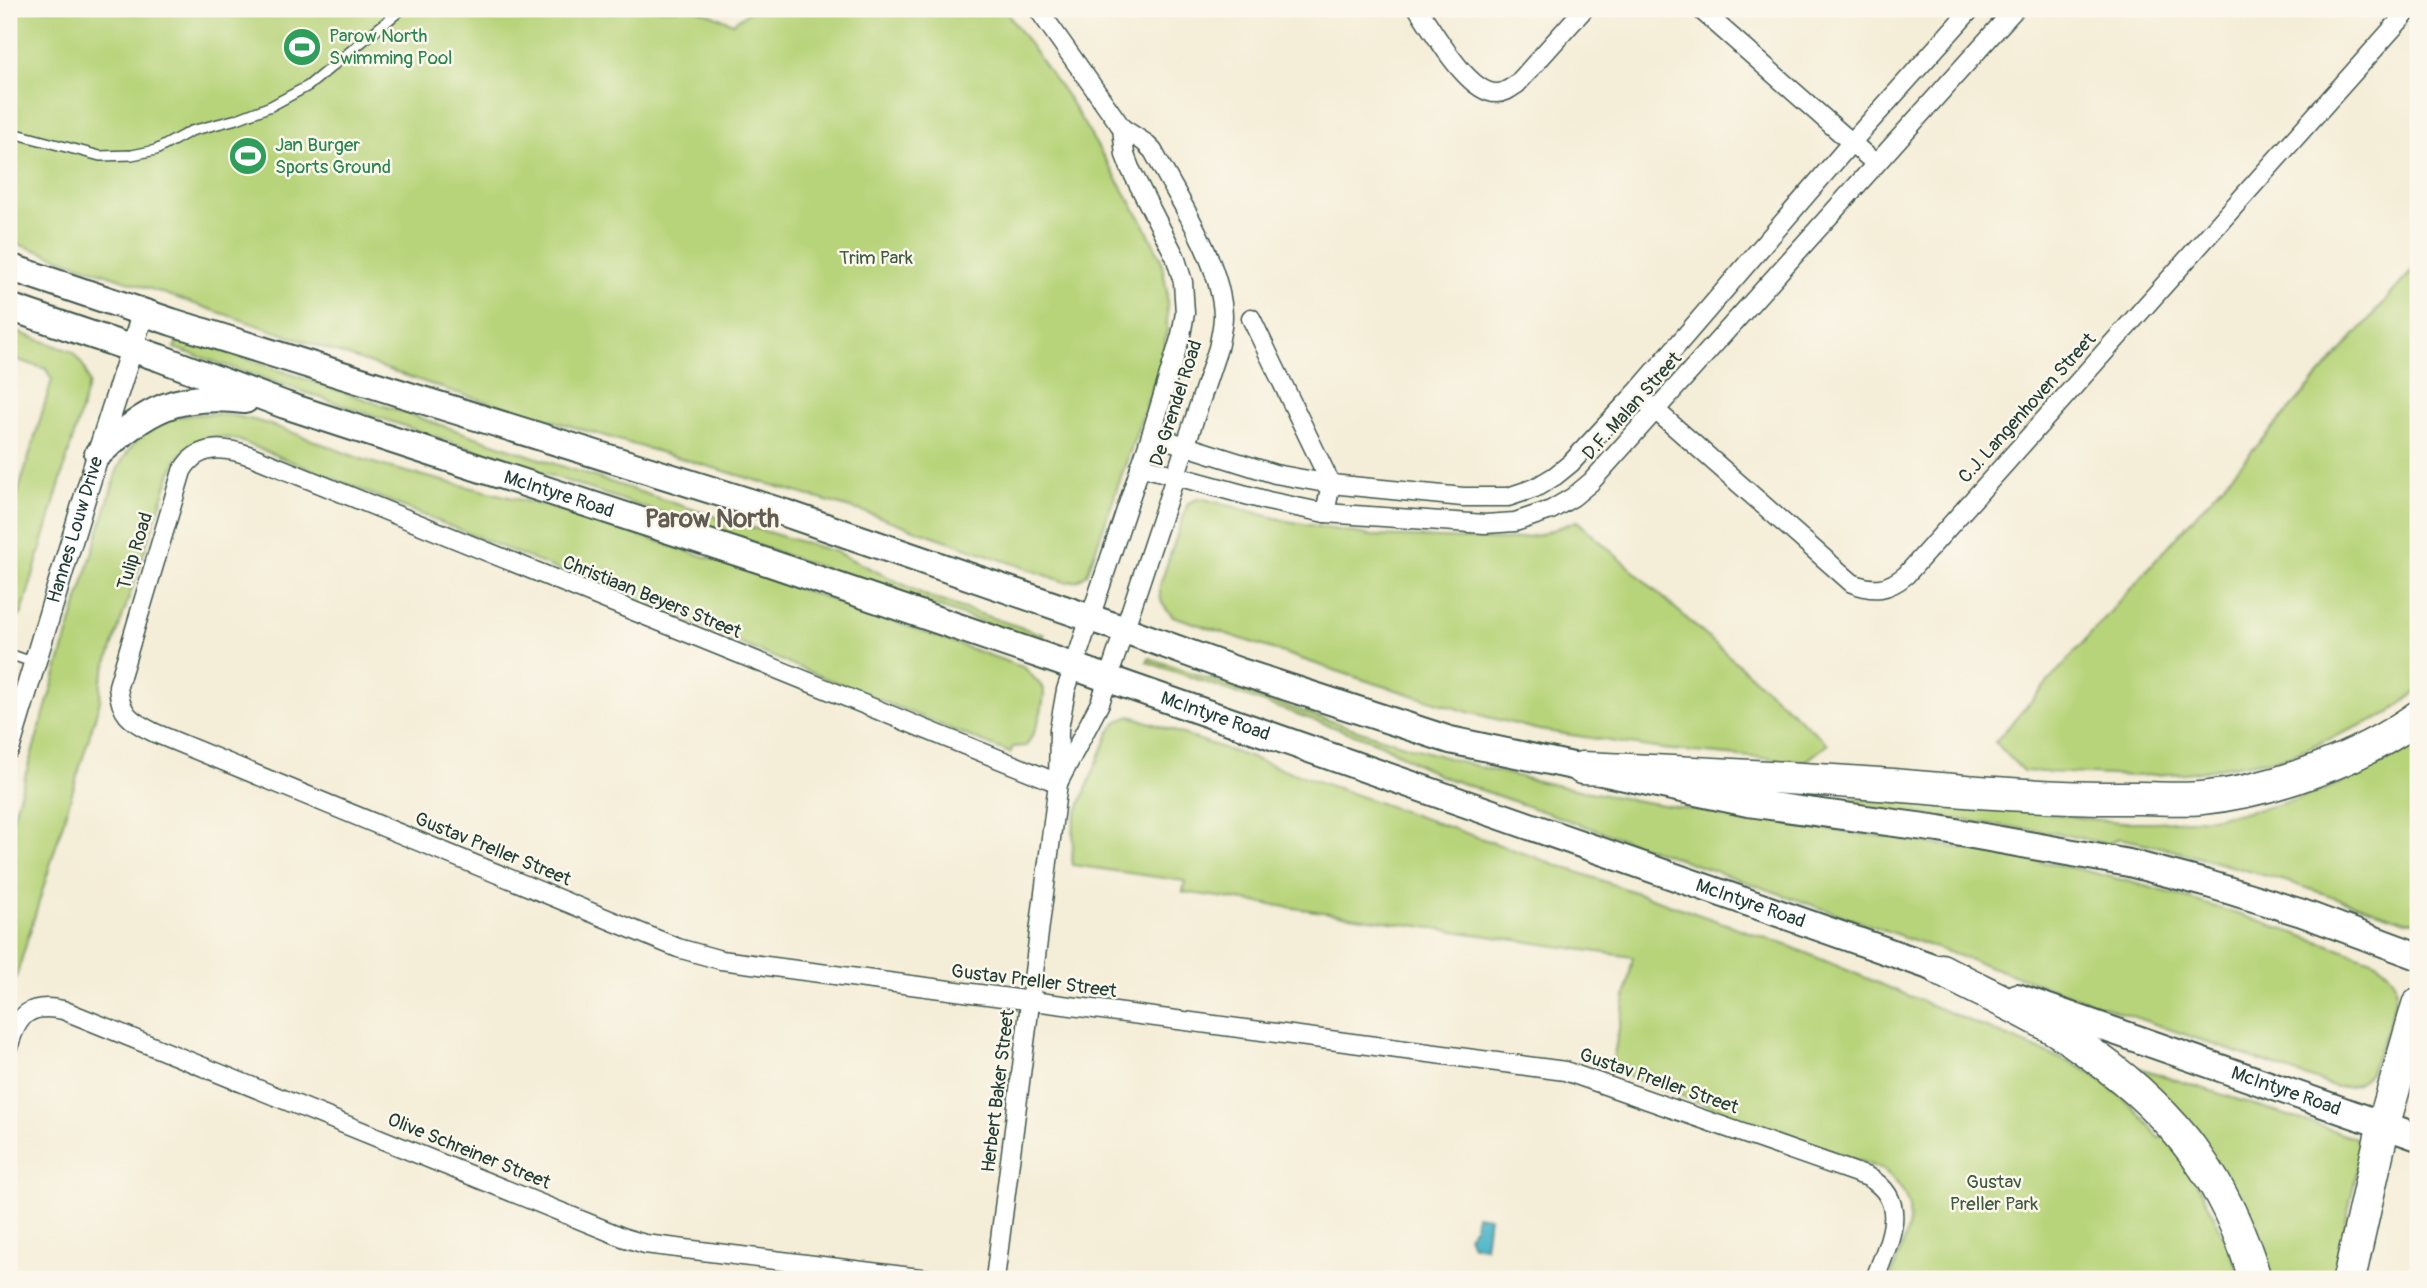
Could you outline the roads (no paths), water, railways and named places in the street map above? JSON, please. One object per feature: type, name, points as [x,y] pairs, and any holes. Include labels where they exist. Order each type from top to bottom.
[{"type":"highway","points":[[1582,768],[1752,775],[2106,799],[2202,798],[2263,787],[2314,770],[2357,752],[2418,717]]},
{"type":"highway","points":[[1941,970],[2055,1029],[2122,1076],[2147,1098],[2178,1130],[2211,1175],[2236,1224],[2255,1279]]},
{"type":"highway","points":[[2348,1279],[2384,1123],[2418,1005]]},
{"type":"main road","points":[[9,267],[143,313],[785,513],[1251,676],[1450,740],[1748,803],[1939,829],[2129,863],[2302,913],[2418,956]]},
{"type":"main road","name":"McIntyre Road","points":[[9,307],[285,405],[764,561],[1074,666],[2418,1137]]},
{"type":"main road","points":[[98,453],[148,415],[187,399],[217,397],[285,405]]},
{"type":"street","name":"De Grendel Road","points":[[1038,9],[1122,128],[1153,151],[1205,250],[1219,288],[1223,316],[1218,348],[1108,678]]},
{"type":"street","points":[[1418,9],[1463,72],[1476,86],[1496,93],[1507,91],[1517,84],[1584,9]]},
{"type":"street","points":[[1700,9],[1876,164]]},
{"type":"street","name":"D.F. Malan Street","points":[[1151,435],[1275,474],[1331,484],[1463,497],[1508,497],[1535,488],[1571,463],[1636,393],[1971,9]]},
{"type":"street","name":"D.F. Malan Street","points":[[1140,466],[1174,477],[1325,513],[1485,524],[1516,522],[1551,510],[1591,482],[2015,9]]},
{"type":"street","name":"C.J. Langenhoven Street","points":[[1636,393],[1852,583],[1866,589],[1878,590],[1898,582],[2410,9]]},
{"type":"street","name":"De Grendel Road","points":[[1074,666],[1151,435],[1185,313],[1183,282],[1175,256],[1130,169],[1125,155],[1122,128]]},
{"type":"street","name":"Hannes Louw Drive","points":[[9,748],[143,313]]},
{"type":"street","points":[[1251,318],[1331,484],[1325,513]]},
{"type":"street","name":"Tulip Road","points":[[119,699],[120,674],[182,471],[189,461],[201,452],[219,448],[230,450]]},
{"type":"street","name":"Christiaan Beyers Street","points":[[230,450],[251,456],[1058,783]]},
{"type":"street","name":"Herbert Baker Street","points":[[995,1279],[1058,783],[1059,729],[1066,690],[1074,666]]},
{"type":"street","name":"Herbert Baker Street","points":[[1058,783],[1100,703],[1108,678]]},
{"type":"street","name":"Gustav Preller Street","points":[[119,699],[131,720],[155,733],[678,948],[730,962],[1577,1074],[1878,1182],[1890,1197],[1894,1216],[1890,1237],[1875,1279]]},
{"type":"street","name":"Olive Schreiner Street","points":[[9,1045],[15,1024],[28,1013],[46,1006],[83,1016],[625,1238],[645,1244],[928,1279]]},
{"type":"lane","points":[[9,132],[100,156],[132,155],[156,150],[191,131],[237,119],[271,106],[308,86],[402,9]]},
{"type":"lane","points":[[9,654],[34,663]]},
{"type":"water","points":[[1476,1215],[1489,1217],[1485,1247],[1472,1245],[1468,1236],[1475,1225]]},
{"type":"place","name":"Parow North Swimming Pool","points":[[302,47]]},
{"type":"place","name":"Jan Burger Sports Ground","points":[[248,156]]},
{"type":"district","name":"Parow North","points":[[712,519]]},
{"type":"park label","name":"Trim Park","points":[[876,258]]},
{"type":"park label","name":"Gustav Preller Park","points":[[1994,1193]]}]
